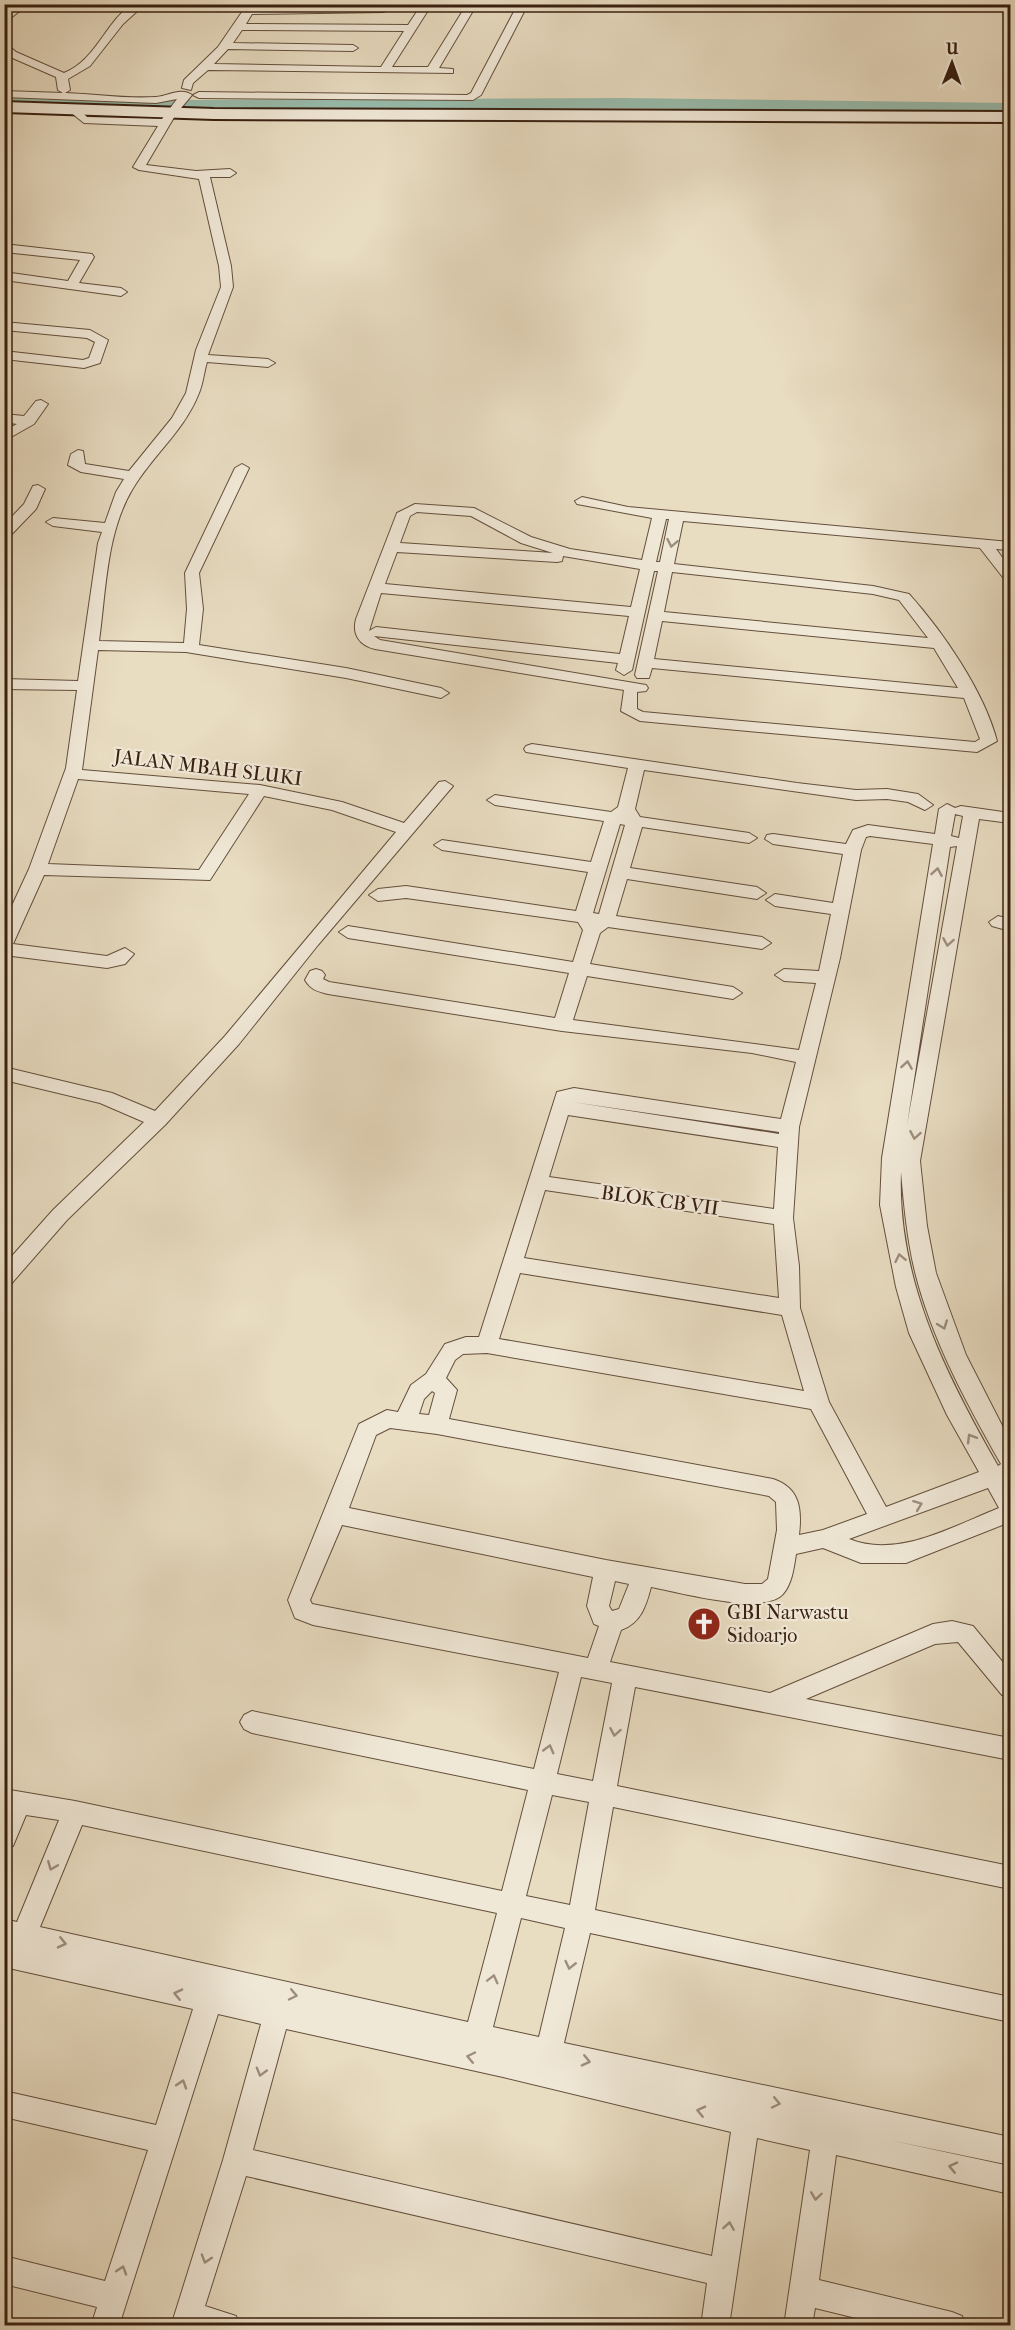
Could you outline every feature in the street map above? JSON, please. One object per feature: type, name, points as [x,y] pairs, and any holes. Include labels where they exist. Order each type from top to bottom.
[{"type":"street","points":[[4,20],[24,4]]},
{"type":"street","points":[[4,45],[8,54],[63,77],[75,73],[106,42],[112,29],[125,13],[140,4]]},
{"type":"street","points":[[385,69],[427,4]]},
{"type":"street","points":[[431,70],[472,4]]},
{"type":"street","points":[[4,107],[160,100],[178,104],[200,92],[324,93],[461,99],[475,94],[523,4]]},
{"type":"street","points":[[324,93],[382,7]]},
{"type":"street","points":[[230,173],[200,174],[139,167],[178,104],[188,82],[205,67],[240,27],[248,11],[382,7]]},
{"type":"street","points":[[240,27],[411,28]]},
{"type":"street","points":[[223,46],[353,48]]},
{"type":"street","points":[[205,67],[449,71]]},
{"type":"street","points":[[59,103],[63,77]]},
{"type":"street","points":[[4,94],[59,103],[76,113],[178,104],[1011,117]]},
{"type":"street","points":[[4,944],[38,869],[72,774],[82,729],[109,528],[123,492],[189,403],[227,279],[205,179],[200,174]]},
{"type":"street","points":[[4,248],[88,256],[71,286]]},
{"type":"street","points":[[4,276],[121,292]]},
{"type":"street","points":[[4,326],[90,334],[102,340],[95,360],[84,364],[4,356]]},
{"type":"street","points":[[202,358],[268,363]]},
{"type":"street","points":[[4,437],[28,421],[41,404]]},
{"type":"street","points":[[4,418],[28,421]]},
{"type":"street","points":[[78,454],[75,462],[77,466],[134,476]]},
{"type":"street","points":[[189,648],[192,642],[195,609],[191,586],[192,573],[242,468]]},
{"type":"street","points":[[4,534],[31,507],[38,489]]},
{"type":"street","points":[[582,501],[677,516],[1011,546]]},
{"type":"street","points":[[630,689],[375,644],[363,635],[361,630],[406,510],[415,508],[480,513],[526,540],[567,553],[617,562],[647,567],[897,594],[912,604],[939,644],[969,694],[989,737],[988,744],[983,746],[640,716],[628,711],[630,689],[625,659],[635,612],[647,567],[660,514]]},
{"type":"street","points":[[630,689],[646,663],[652,641],[677,516]]},
{"type":"street","points":[[53,522],[109,528]]},
{"type":"street","points":[[984,543],[1011,577]]},
{"type":"street","points":[[391,547],[617,562]]},
{"type":"street","points":[[4,558],[4,564]]},
{"type":"street","points":[[376,588],[635,612]]},
{"type":"street","points":[[657,616],[939,644]]},
{"type":"street","points":[[361,630],[625,659]]},
{"type":"street","points":[[630,639],[652,641]]},
{"type":"street","points":[[92,645],[189,648],[346,673],[441,693]]},
{"type":"street","points":[[646,663],[969,694]]},
{"type":"street","points":[[4,684],[86,686]]},
{"type":"street","points":[[532,749],[856,795],[869,802],[912,807],[925,805],[1011,818]]},
{"type":"street","points":[[562,1025],[594,922],[620,872],[625,817],[637,765]]},
{"type":"street","name":"JALAN MBAH SLUKI","points":[[72,774],[260,790],[336,806],[407,830]]},
{"type":"street","points":[[4,1279],[60,1215],[158,1120],[232,1040],[445,786]]},
{"type":"street","points":[[38,869],[204,876],[260,790]]},
{"type":"street","points":[[495,800],[625,817],[749,838]]},
{"type":"street","points":[[947,809],[901,1160],[929,1288],[960,1370],[1011,1460]]},
{"type":"street","points":[[972,812],[890,1205],[906,1287],[919,1334],[958,1415],[1002,1473],[1011,1507]]},
{"type":"street","points":[[594,922],[597,868],[625,817]]},
{"type":"street","points":[[882,1519],[818,1402],[790,1308],[789,1266],[783,1218],[788,1134],[827,974],[852,850],[859,834],[868,830],[965,843]]},
{"type":"street","points":[[773,839],[822,837],[852,850]]},
{"type":"street","points":[[442,845],[597,868]]},
{"type":"street","points":[[620,872],[757,893]]},
{"type":"street","points":[[378,895],[405,891],[594,922],[762,943]]},
{"type":"street","points":[[775,900],[840,910]]},
{"type":"street","points":[[348,932],[734,993]]},
{"type":"street","points":[[4,949],[107,962],[119,960],[125,954]]},
{"type":"street","points":[[786,970],[827,974]]},
{"type":"street","points":[[316,975],[314,980],[318,985],[328,988],[562,1025],[806,1056]]},
{"type":"street","points":[[4,1073],[105,1098],[158,1120]]},
{"type":"street","points":[[487,1345],[564,1097],[573,1095],[788,1134]]},
{"type":"street","name":"BLOK CB VII","points":[[538,1182],[783,1218]]},
{"type":"street","points":[[512,1264],[790,1308]]},
{"type":"street","points":[[406,1420],[417,1391],[423,1384],[434,1380],[447,1352],[465,1344],[487,1345],[818,1402]]},
{"type":"street","points":[[434,1380],[442,1385],[447,1396],[438,1425]]},
{"type":"street","points":[[335,1514],[606,1570],[760,1595],[771,1591],[777,1585],[786,1547],[789,1509],[783,1494],[773,1488],[438,1425],[387,1419],[367,1430],[299,1600],[303,1611],[313,1615],[1011,1749]]},
{"type":"street","points":[[786,1547],[824,1539],[1002,1473]]},
{"type":"street","points":[[824,1539],[861,1554],[906,1554],[1011,1513]]},
{"type":"street","points":[[606,1570],[598,1606],[602,1617],[612,1622],[625,1620],[632,1611],[643,1576]]},
{"type":"street","points":[[596,1669],[612,1622]]},
{"type":"street","points":[[769,1704],[933,1634],[952,1631],[965,1633],[1011,1688]]},
{"type":"street","points":[[478,2036],[512,1907],[541,1780],[572,1666]]},
{"type":"street","points":[[549,2052],[580,1920],[626,1675]]},
{"type":"street","points":[[252,1722],[604,1792],[1011,1878]]},
{"type":"street","points":[[4,1838],[12,1801],[75,1812],[512,1907],[1011,2010]]},
{"type":"street","points":[[75,1812],[14,1933],[243,1995],[478,2036],[504,2053],[549,2052],[1011,2151]]},
{"type":"street","points":[[4,1955],[209,2001],[243,1995],[277,2015],[504,2053],[746,2122],[1011,2180]]},
{"type":"street","points":[[105,2325],[209,2001]]},
{"type":"street","points":[[226,2325],[186,2321],[237,2160],[277,2015]]},
{"type":"street","points":[[4,2104],[164,2140]]},
{"type":"street","points":[[715,2325],[746,2122]]},
{"type":"street","points":[[798,2325],[825,2138]]},
{"type":"street","points":[[237,2160],[722,2272]]},
{"type":"street","points":[[4,2270],[114,2297]]},
{"type":"street","points":[[803,2291],[952,2325]]},
{"type":"building","name":"GBI Narwastu Sidoarjo","points":[[694,1613],[717,1617],[713,1636],[691,1631]]},
{"type":"waterway","points":[[4,97],[194,105],[623,103],[1010,108]]},
{"type":"place","name":"GBI Narwastu Sidoarjo","points":[[704,1624]]}]
